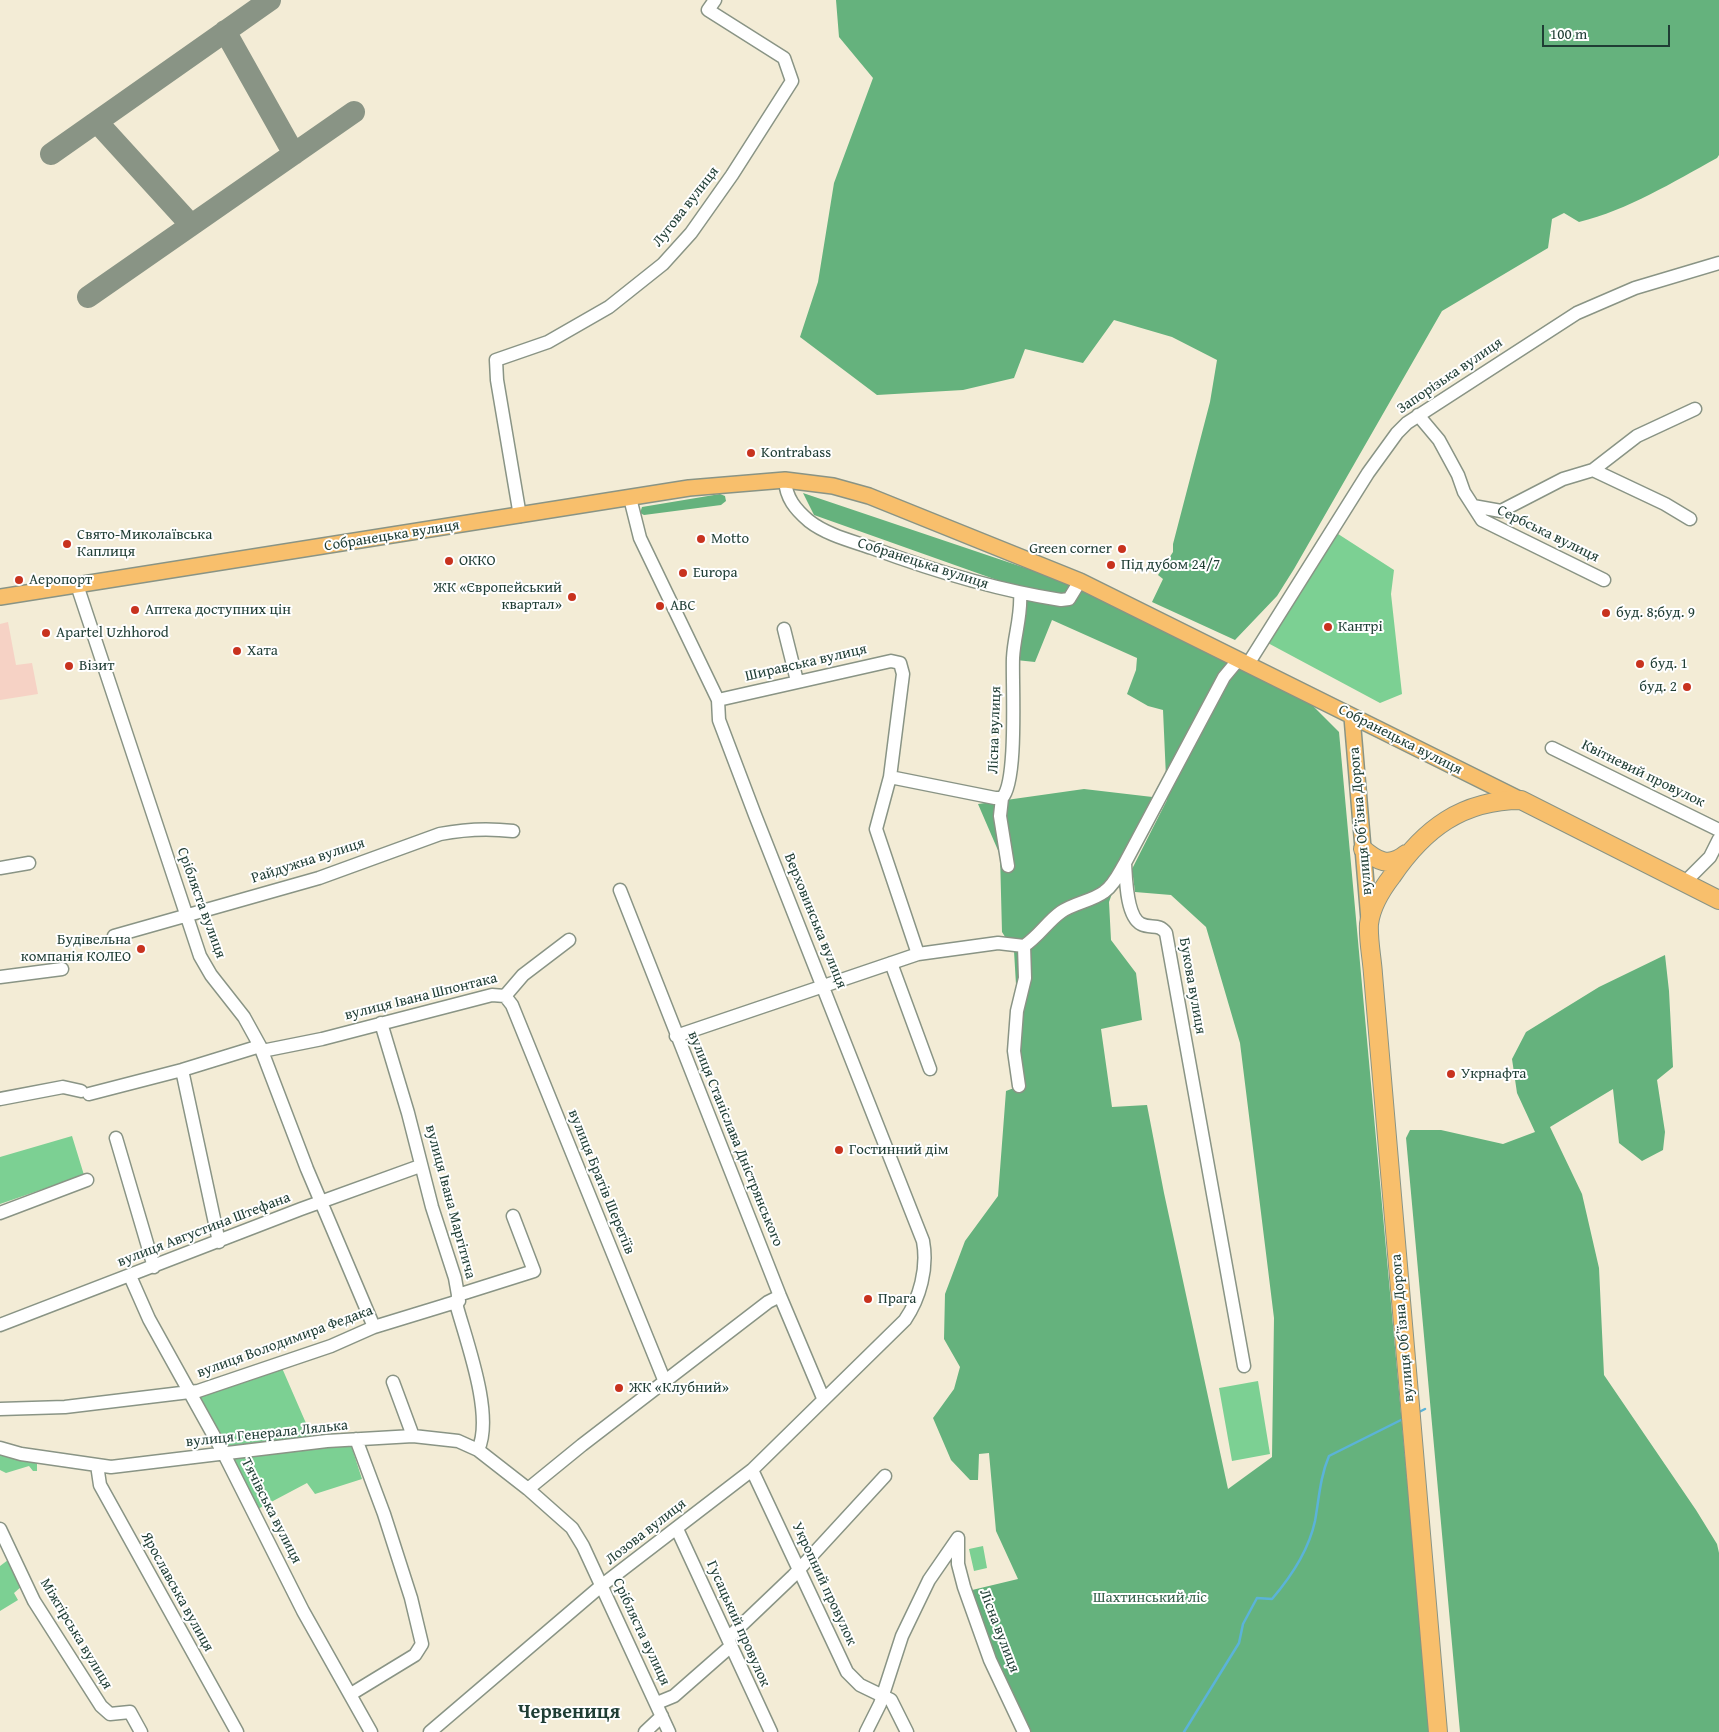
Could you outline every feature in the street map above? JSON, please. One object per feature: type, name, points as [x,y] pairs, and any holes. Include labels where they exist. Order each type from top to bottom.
[{"type":"highway","name":"вулиця Обʼїзна Дорога","points":[[1438,1732],[1369,924],[1378,898],[1412,848],[1439,824],[1466,810],[1503,800],[1521,800]]},
{"type":"highway","name":"Собранецька вулиця","points":[[1521,800],[1719,900]]},
{"type":"highway","points":[[1363,849],[1377,860],[1386,862],[1396,861],[1412,848]]},
{"type":"main road","name":"Собранецька вулиця","points":[[0,597],[710,486],[785,480],[826,484],[869,496],[1080,581],[1521,800]]},
{"type":"main road","name":"вулиця Обʼїзна Дорога","points":[[1352,717],[1369,924]]},
{"type":"street","name":"Лугова вулиця","points":[[520,516],[497,380],[496,360],[548,342],[601,312],[662,264],[691,233],[717,197],[792,81],[784,58],[708,10],[715,0]]},
{"type":"street","name":"Запорізька вулиця","points":[[1243,661],[1368,473],[1397,433],[1418,415],[1577,313],[1635,288],[1719,263]]},
{"type":"street","points":[[1473,506],[1501,511],[1563,479],[1593,470],[1637,436],[1696,409]]},
{"type":"street","name":"Сербська вулиця","points":[[1418,415],[1439,440],[1482,520],[1604,580]]},
{"type":"street","points":[[1593,470],[1658,500],[1690,519]]},
{"type":"street","name":"Собранецька вулиця","points":[[785,480],[788,498],[793,505],[820,528],[938,571],[1020,593],[1061,600],[1069,599],[1080,581]]},
{"type":"street","name":"Верховинська вулиця","points":[[630,498],[640,538],[718,700],[722,728],[755,816],[824,987],[924,1247],[922,1277],[912,1309],[905,1320],[874,1350]]},
{"type":"street","name":"Срібляста вулиця","points":[[77,585],[206,968],[244,1017],[261,1049],[374,1327]]},
{"type":"street","name":"Лісна вулиця","points":[[1008,866],[1000,816],[1002,798],[1006,794],[1010,778],[1013,732],[1013,657],[1015,636],[1022,608],[1020,593]]},
{"type":"street","points":[[784,629],[797,681]]},
{"type":"street","name":"Ширавська вулиця","points":[[718,700],[890,661],[900,663],[903,674],[890,777]]},
{"type":"street","points":[[676,1036],[918,954],[998,943],[1024,946],[1039,936],[1047,924],[1063,911],[1103,893],[1110,886],[1125,863],[1224,677],[1243,661]]},
{"type":"street","name":"Квітневий провулок","points":[[1552,748],[1719,830]]},
{"type":"street","points":[[918,954],[876,829],[890,777],[1002,798]]},
{"type":"street","name":"Райдужна вулиця","points":[[114,936],[320,878],[440,834],[468,829],[513,831]]},
{"type":"street","points":[[1684,883],[1710,857],[1719,839]]},
{"type":"street","points":[[0,868],[29,863]]},
{"type":"street","name":"Букова вулиця","points":[[1125,863],[1126,889],[1136,919],[1141,924],[1159,926],[1166,934],[1244,1366]]},
{"type":"street","points":[[1110,886],[1126,889]]},
{"type":"street","name":"вулиця Станіслава Дністрянського","points":[[620,890],[676,1036],[823,1398]]},
{"type":"street","name":"вулиця Івана Шпонтака","points":[[0,1099],[33,1091],[63,1087],[85,1092],[182,1070],[261,1049],[382,1023],[492,995],[505,996],[523,975],[569,940]]},
{"type":"street","points":[[1019,1086],[1014,1051],[1017,1011],[1025,978],[1024,946]]},
{"type":"street","points":[[891,963],[930,1069]]},
{"type":"street","points":[[0,977],[62,969]]},
{"type":"street","name":"вулиця Братів Шерегіїв","points":[[505,996],[512,1004],[665,1382]]},
{"type":"street","name":"вулиця Івана Маргітича","points":[[382,1023],[411,1122],[421,1159],[420,1166],[458,1298],[458,1307],[478,1385],[483,1432],[478,1450]]},
{"type":"street","points":[[182,1070],[219,1242]]},
{"type":"street","points":[[116,1138],[154,1267]]},
{"type":"street","name":"вулиця Августина Штефана","points":[[0,1325],[420,1166]]},
{"type":"street","points":[[0,1212],[87,1180]]},
{"type":"street","name":"вулиця Володимира Федака","points":[[0,1409],[65,1407],[190,1392],[332,1346],[374,1327],[534,1271],[514,1216]]},
{"type":"street","name":"Тячівська вулиця","points":[[130,1276],[149,1319],[224,1454],[303,1611],[371,1732]]},
{"type":"street","points":[[528,1489],[582,1445],[768,1302],[780,1296]]},
{"type":"street","name":"Лозова вулиця","points":[[430,1732],[601,1586],[752,1470],[823,1398],[874,1350]]},
{"type":"street","points":[[393,1382],[413,1436]]},
{"type":"street","name":"Срібляста вулиця","points":[[356,1439],[413,1436],[458,1441],[478,1450],[528,1489],[572,1528],[583,1546],[669,1732]]},
{"type":"street","name":"вулиця Генерала Лялька","points":[[0,1448],[21,1454],[111,1467],[356,1439],[384,1514],[411,1598],[422,1644],[415,1655],[351,1694]]},
{"type":"street","name":"Ярославська вулиця","points":[[97,1465],[100,1484],[237,1732]]},
{"type":"street","name":"Укропний провулок","points":[[752,1470],[800,1569],[846,1672],[860,1685],[883,1695]]},
{"type":"street","points":[[657,1703],[674,1696],[729,1642],[800,1569],[885,1476]]},
{"type":"street","name":"Гусацький провулок","points":[[677,1528],[770,1732]]},
{"type":"street","name":"Міжгірська вулиця","points":[[0,1529],[34,1601],[101,1706],[110,1714],[130,1712],[141,1732]]},
{"type":"street","name":"Лісна вулиця","points":[[883,1695],[902,1636],[929,1580],[958,1538],[958,1564],[964,1587],[990,1660],[1024,1732]]},
{"type":"street","points":[[866,1732],[883,1695],[890,1700],[907,1732]]},
{"type":"street","points":[[645,1732],[662,1716]]},
{"type":"shaded area","points":[[8,622],[16,665],[32,663],[38,694],[0,700],[0,624]]},
{"type":"green space","points":[[836,0],[1719,0],[1719,155],[1717,158],[1667,186],[1633,203],[1597,217],[1579,222],[1564,213],[1552,219],[1548,248],[1442,311],[1294,569],[1277,596],[1235,640],[1152,602],[1163,579],[1158,575],[1173,552],[1173,544],[1210,402],[1217,360],[1172,337],[1114,320],[1083,363],[1025,349],[1014,378],[963,390],[877,395],[800,337],[818,282],[834,183],[873,78],[839,37]]},
{"type":"green space","name":"Шахтинський ліс","points":[[803,493],[1064,581],[1307,700],[1339,732],[1430,1732],[1023,1732],[968,1591],[1018,1579],[996,1531],[989,1453],[979,1454],[978,1480],[970,1480],[951,1460],[933,1418],[954,1389],[960,1367],[944,1339],[945,1294],[965,1241],[998,1196],[1006,1091],[1022,1085],[1014,951],[1002,932],[1000,855],[978,804],[1084,789],[1161,798],[1124,860],[1109,902],[1111,940],[1136,973],[1142,1020],[1101,1029],[1112,1107],[1147,1105],[1164,1193],[1228,1489],[1272,1457],[1274,1318],[1240,1043],[1206,927],[1171,895],[1135,892],[1132,869],[1167,800],[1163,710],[1148,706],[1127,694],[1136,670],[1137,658],[1052,620],[1035,662],[1016,660],[1025,590],[814,515]]},
{"type":"green space","points":[[720,494],[725,496],[726,501],[721,505],[644,515],[640,513],[642,507]]},
{"type":"green space","points":[[1335,532],[1394,570],[1391,594],[1402,694],[1380,703],[1266,642]]},
{"type":"green space","points":[[1665,955],[1673,1067],[1657,1080],[1665,1132],[1663,1150],[1642,1161],[1619,1143],[1613,1089],[1550,1127],[1582,1194],[1599,1268],[1604,1375],[1717,1544],[1719,1553],[1719,1732],[1460,1732],[1406,1138],[1410,1130],[1441,1130],[1503,1144],[1535,1132],[1517,1093],[1512,1059],[1526,1032],[1599,987]]},
{"type":"green space","points":[[72,1136],[84,1175],[0,1204],[0,1157]]},
{"type":"green space","points":[[282,1368],[312,1437],[226,1448],[197,1397]]},
{"type":"green space","points":[[1258,1381],[1270,1454],[1232,1461],[1219,1388]]},
{"type":"green space","points":[[351,1445],[362,1479],[315,1494],[307,1483],[256,1510],[231,1459]]},
{"type":"green space","points":[[0,1455],[37,1462],[37,1471],[33,1471],[29,1466],[6,1473],[0,1470]]},
{"type":"green space","points":[[983,1546],[987,1568],[974,1571],[969,1549]]},
{"type":"green space","points":[[8,1560],[22,1586],[14,1593],[18,1600],[0,1611],[0,1566]]},
{"type":"waterway","points":[[1419,1412],[1425,1409]]},
{"type":"waterway","points":[[1184,1732],[1239,1643],[1243,1624],[1257,1598],[1272,1599],[1304,1552],[1315,1521],[1322,1480],[1329,1456],[1403,1419]]},
{"type":"taxiway","points":[[51,154],[270,0]]},
{"type":"taxiway","points":[[225,31],[294,154]]},
{"type":"taxiway","points":[[88,297],[354,112]]},
{"type":"taxiway","points":[[97,122],[191,225]]},
{"type":"place","name":"Kontrabass","points":[[751,453]]},
{"type":"place","name":"Motto","points":[[701,539]]},
{"type":"place","name":"Свято-Миколаївська Каплиця","points":[[67,544]]},
{"type":"place","name":"Green corner","points":[[1122,549]]},
{"type":"place","name":"ОККО","points":[[449,561]]},
{"type":"place","name":"Під дубом 24/7","points":[[1111,565]]},
{"type":"place","name":"Europa","points":[[683,573]]},
{"type":"place","name":"Аеропорт","points":[[19,580]]},
{"type":"place","name":"ЖК «Європейський квартал»","points":[[572,597]]},
{"type":"place","name":"ABC","points":[[660,606]]},
{"type":"place","name":"Аптека доступних цін","points":[[135,610]]},
{"type":"place","name":"буд. 8;буд. 9","points":[[1606,613]]},
{"type":"place","name":"Кантрі","points":[[1328,627]]},
{"type":"place","name":"Apartel Uzhhorod","points":[[46,633]]},
{"type":"place","name":"Хата","points":[[237,651]]},
{"type":"place","name":"буд. 1","points":[[1640,664]]},
{"type":"place","name":"Візит","points":[[69,666]]},
{"type":"place","name":"буд. 2","points":[[1687,687]]},
{"type":"place","name":"Будівельна компанія КОЛЕО","points":[[141,949]]},
{"type":"place","name":"Укрнафта","points":[[1451,1074]]},
{"type":"place","name":"Гостинний дім","points":[[839,1150]]},
{"type":"place","name":"Прага","points":[[868,1299]]},
{"type":"place","name":"ЖК «Клубний»","points":[[619,1388]]},
{"type":"district","name":"Червениця","points":[[569,1713]]}]
